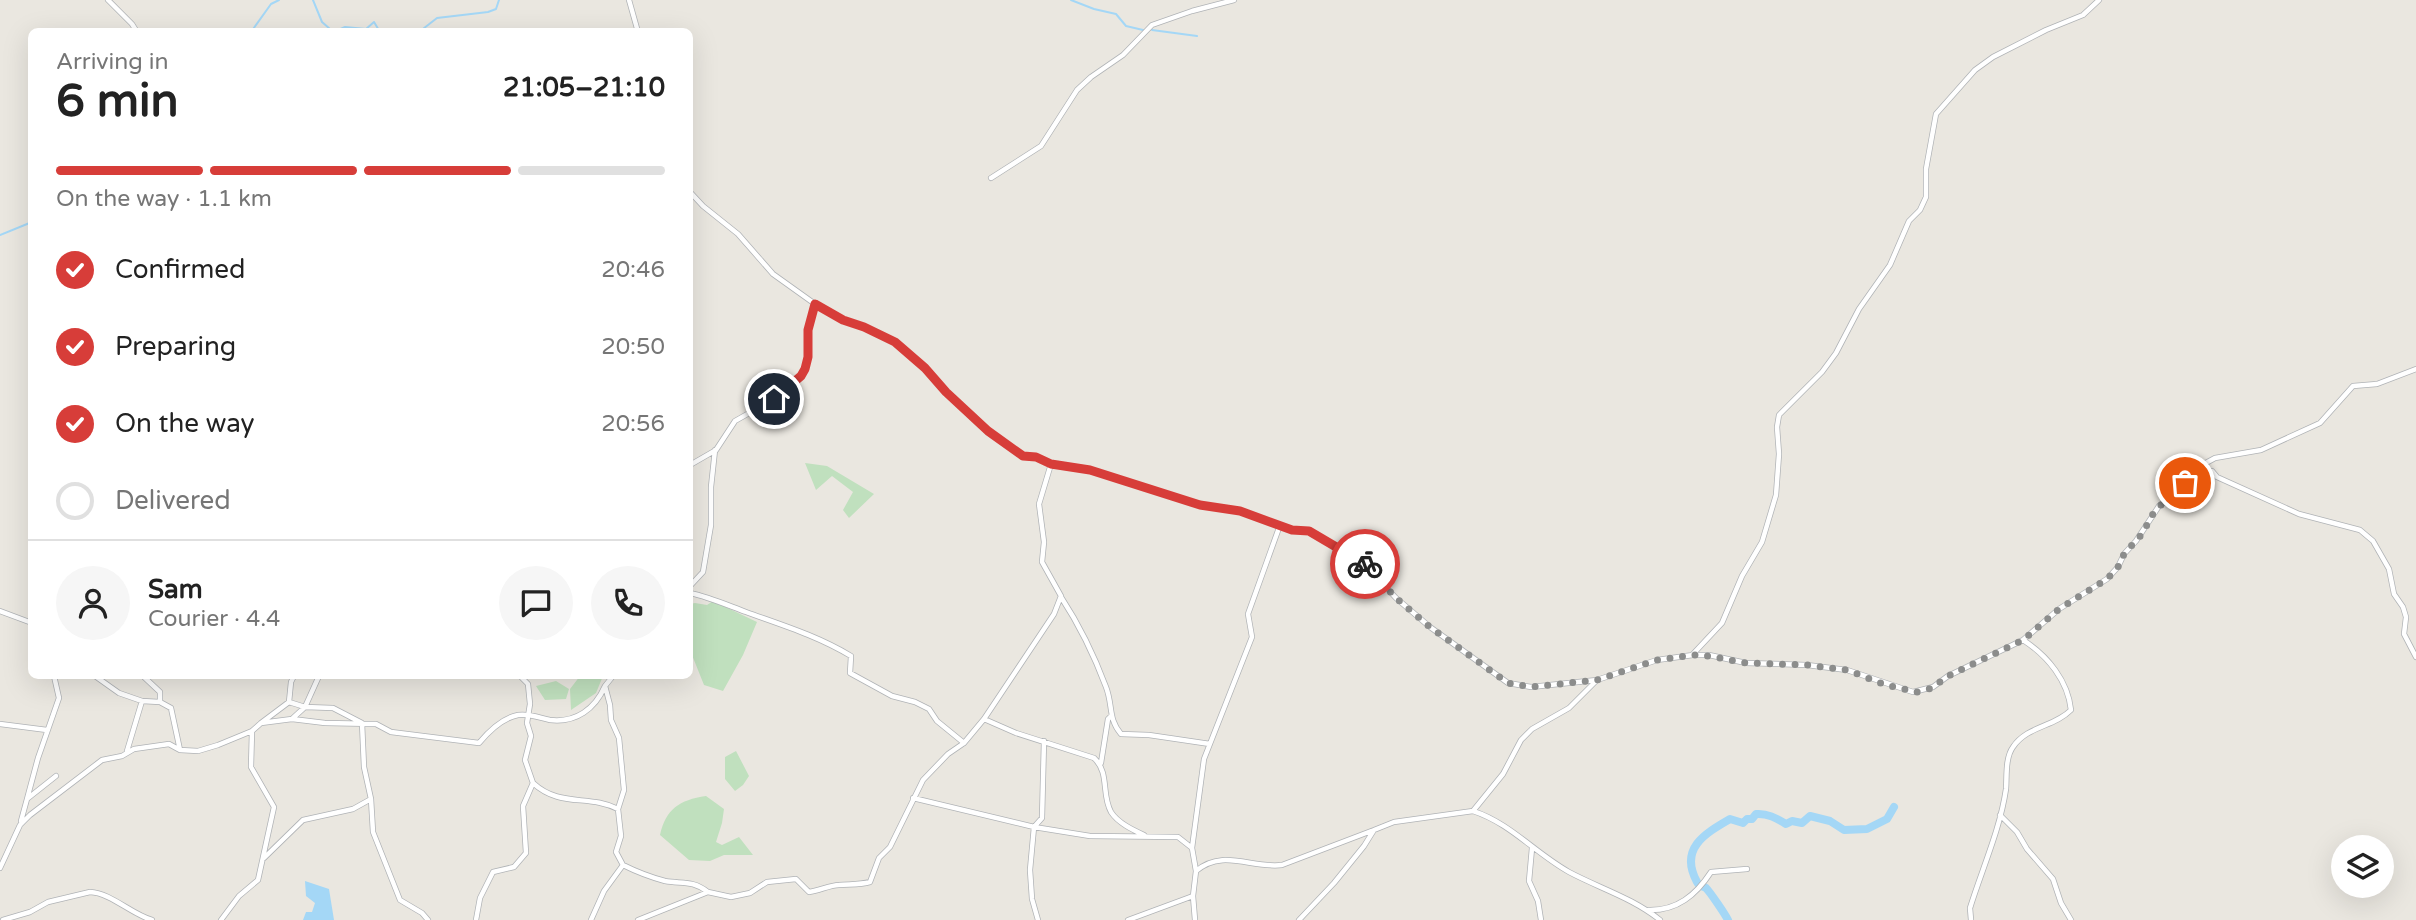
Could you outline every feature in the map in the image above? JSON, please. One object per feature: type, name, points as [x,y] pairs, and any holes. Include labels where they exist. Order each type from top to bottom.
[{"type":"street","points":[[108,0],[134,28]]},
{"type":"street","points":[[629,0],[637,28]]},
{"type":"street","points":[[991,178],[1041,146],[1077,90],[1123,55],[1152,25],[1234,0]]},
{"type":"street","points":[[1693,655],[1722,623],[1742,576],[1762,542],[1776,495],[1779,415],[1822,372],[1836,353],[1853,318],[1890,265],[1909,221],[1920,210],[1926,198],[1926,169],[1936,114],[1975,70],[1993,57],[2083,15],[2098,0]]},
{"type":"street","points":[[693,195],[738,234],[773,274],[843,320],[895,342],[988,431],[1023,456],[1036,457],[1051,464],[1090,470],[1200,505],[1240,511],[1292,530],[1309,531],[1364,564],[1396,598],[1430,627],[1508,683],[1531,687],[1597,680],[1657,660],[1693,655],[1746,663],[1807,665],[1847,670],[1886,685],[1915,692],[1932,688],[1948,676],[2023,640],[2059,609],[2107,579],[2159,506],[2178,492],[2195,472],[2215,458],[2261,450],[2320,423],[2353,386],[2377,384],[2416,369]]},
{"type":"street","points":[[693,583],[703,572],[711,524],[711,487],[716,450],[735,421],[774,399],[801,376],[808,357],[808,330],[815,304]]},
{"type":"street","points":[[693,463],[716,450]]},
{"type":"street","points":[[1051,464],[1040,504],[1044,542],[1042,562],[1085,635],[1108,692],[1113,724],[1121,734],[1149,735],[1210,744]]},
{"type":"street","points":[[2195,472],[2212,471],[2217,477],[2299,514],[2360,530],[2373,541],[2389,569],[2394,594],[2406,617],[2404,634],[2416,657]]},
{"type":"street","points":[[1195,920],[1193,895],[1196,871],[1192,848],[1204,759],[1252,637],[1248,614],[1280,525]]},
{"type":"street","points":[[693,594],[710,597],[838,648],[851,656],[850,673],[891,696],[929,709],[937,721],[964,743]]},
{"type":"street","points":[[605,686],[621,755],[624,790],[618,809],[621,836],[616,852],[623,865],[638,873],[667,881],[698,884],[708,892],[731,897],[750,893],[767,882],[784,879],[796,879],[810,892],[836,884],[853,886],[870,882],[880,858],[890,847],[923,780],[948,754],[964,743],[985,719],[1054,614],[1061,596]]},
{"type":"street","points":[[0,611],[28,622]]},
{"type":"street","points":[[1970,920],[1970,908],[2000,815],[2011,748],[2038,727],[2061,720],[2071,710],[2064,682],[2041,652],[2023,640]]},
{"type":"street","points":[[0,868],[25,814],[47,730],[59,698],[55,679]]},
{"type":"street","points":[[99,679],[119,693],[142,701],[160,702],[171,708],[180,750]]},
{"type":"street","points":[[146,679],[160,692],[160,702]]},
{"type":"street","points":[[127,751],[169,744],[180,750],[198,751],[252,731],[289,702],[292,679]]},
{"type":"street","points":[[292,719],[304,707],[318,679]]},
{"type":"street","points":[[523,679],[528,684],[530,705],[527,715],[531,736],[524,760],[533,783],[544,793],[576,801],[609,804],[618,809]]},
{"type":"street","points":[[261,723],[292,719],[376,724],[391,732],[415,737],[436,736],[479,743],[490,729],[508,718],[527,715],[566,721],[583,714],[599,700],[610,679]]},
{"type":"street","points":[[1473,811],[1503,774],[1521,740],[1539,724],[1569,708],[1597,680]]},
{"type":"street","points":[[20,825],[53,796],[102,760],[122,756],[127,751],[142,701]]},
{"type":"street","points":[[289,702],[304,707],[333,708],[362,723]]},
{"type":"street","points":[[1112,715],[1108,719],[1101,764],[1106,799],[1112,814],[1128,827],[1146,836]]},
{"type":"street","points":[[985,719],[1016,733],[1094,758],[1101,764]]},
{"type":"street","points":[[362,723],[364,767],[373,832],[400,900],[422,913],[428,920]]},
{"type":"street","points":[[0,724],[47,730]]},
{"type":"street","points":[[221,920],[239,896],[258,880],[274,807],[251,767],[252,731]]},
{"type":"street","points":[[1038,920],[1032,899],[1030,870],[1034,827],[1042,818],[1044,741]]},
{"type":"street","points":[[27,799],[56,776]]},
{"type":"street","points":[[476,920],[480,898],[493,872],[514,867],[526,853],[523,806],[533,783]]},
{"type":"street","points":[[263,859],[303,820],[353,809],[370,799]]},
{"type":"street","points":[[913,799],[1034,827],[1090,836],[1178,836],[1192,848]]},
{"type":"street","points":[[1196,871],[1204,864],[1220,860],[1247,860],[1272,866],[1282,864],[1394,822],[1473,811],[1516,832],[1532,848],[1571,873],[1647,910],[1660,920]]},
{"type":"street","points":[[2000,815],[2017,832],[2027,849],[2053,879],[2061,904],[2071,920]]},
{"type":"street","points":[[1299,920],[1341,874],[1374,830]]},
{"type":"street","points":[[1532,848],[1529,881],[1538,901],[1541,920]]},
{"type":"street","points":[[591,920],[604,891],[623,865]]},
{"type":"street","points":[[1647,910],[1674,906],[1693,895],[1711,872],[1747,869]]},
{"type":"street","points":[[4,920],[30,912],[48,901],[97,892],[132,913],[152,920]]},
{"type":"street","points":[[638,920],[708,892]]},
{"type":"street","points":[[1128,920],[1193,895]]},
{"type":"green space","points":[[805,463],[827,466],[874,494],[849,518],[843,510],[853,492],[832,476],[816,490]]},
{"type":"green space","points":[[713,601],[757,622],[723,691],[704,685],[693,658],[693,603],[707,605]]},
{"type":"green space","points":[[578,679],[602,679],[596,693],[571,710],[570,689]]},
{"type":"green space","points":[[556,681],[569,689],[566,699],[545,700],[536,686]]},
{"type":"green space","points":[[736,751],[749,776],[735,791],[725,779],[725,757]]},
{"type":"green space","points":[[706,796],[724,809],[716,842],[722,845],[739,837],[753,855],[724,855],[710,861],[689,860],[660,835],[666,818],[675,807],[688,800]]},
{"type":"water","points":[[305,881],[329,889],[334,920],[303,920],[306,912],[312,912],[315,903],[306,896]]},
{"type":"waterway","points":[[254,28],[271,4],[279,0]]},
{"type":"waterway","points":[[313,0],[322,22],[329,28]]},
{"type":"waterway","points":[[424,28],[437,18],[488,12],[496,9],[499,0]]},
{"type":"waterway","points":[[1071,0],[1116,14],[1126,26],[1143,30]]},
{"type":"waterway","points":[[367,28],[374,22],[378,28]]},
{"type":"waterway","points":[[343,28],[356,28]]},
{"type":"waterway","points":[[1152,30],[1197,36]]},
{"type":"waterway","points":[[0,235],[28,224]]},
{"type":"waterway","points":[[1728,920],[1708,890],[1698,884],[1692,870],[1693,852],[1697,844],[1711,831],[1730,819],[1743,823],[1756,814],[1771,816],[1786,824],[1792,821],[1802,823],[1810,816],[1830,821],[1844,830],[1867,829],[1887,819],[1894,807]]},
{"type":"way so far","points":[[1365,564],[1396,598],[1430,627],[1508,683],[1531,687],[1597,680],[1657,660],[1693,655],[1746,663],[1807,665],[1847,670],[1886,685],[1917,692],[1932,688],[1948,676],[2023,640],[2059,609],[2100,585],[2118,567],[2124,554],[2142,534],[2159,506],[2178,492],[2185,483]]},
{"type":"route","points":[[774,399],[801,376],[805,369],[808,330],[815,304],[843,320],[895,342],[988,431],[1023,456],[1036,457],[1051,464],[1090,470],[1200,505],[1240,511],[1292,530],[1309,531],[1365,564]]}]
